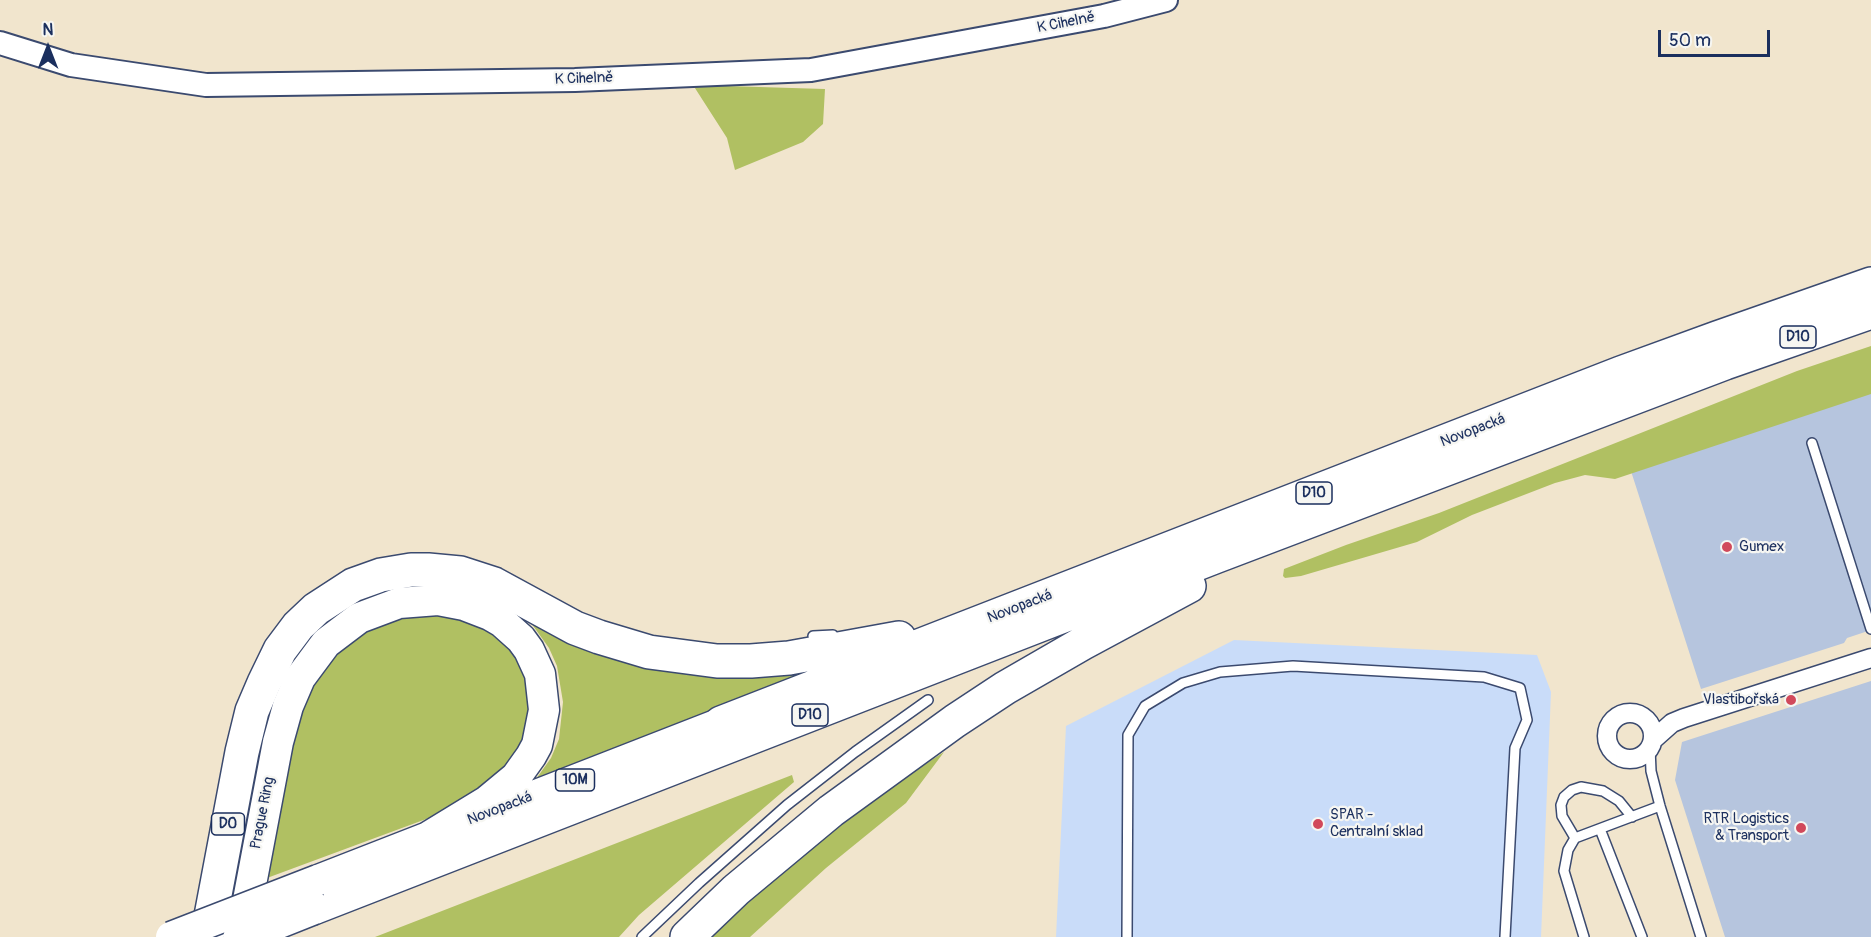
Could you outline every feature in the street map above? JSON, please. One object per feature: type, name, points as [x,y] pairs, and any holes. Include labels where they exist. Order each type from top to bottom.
[{"type":"highway","name":"Novopacká","points":[[240,937],[316,894],[428,837],[1631,369],[1871,285]]},
{"type":"highway","name":"Novopacká","points":[[171,937],[316,894],[1306,523],[1725,363],[1871,312]]},
{"type":"highway","points":[[687,937],[736,890],[831,811],[955,721],[1005,688],[1306,523]]},
{"type":"highway","name":"D0","points":[[207,937],[235,787],[252,711],[280,650],[304,619],[330,598],[353,585],[374,577],[402,571],[444,571],[477,578],[503,589],[575,628],[599,638],[649,652],[717,661],[798,657],[871,639],[1006,613]]},
{"type":"highway","name":"Prague Ring","points":[[240,937],[271,772],[283,722],[294,692],[316,655],[337,633],[359,618],[399,603],[438,600],[471,607],[501,621],[521,639],[540,674],[544,698],[543,722],[534,750],[520,772],[497,794],[428,837]]},
{"type":"street","name":"K Cihelně","points":[[0,43],[70,65],[206,85],[575,80],[811,70],[1104,16],[1166,0]]},
{"type":"street","points":[[1652,743],[1672,723],[1684,718],[1871,658]]},
{"type":"lane","points":[[1812,443],[1871,629]]},
{"type":"lane","points":[[813,636],[840,634]]},
{"type":"lane","points":[[1127,937],[1128,735],[1145,706],[1183,683],[1220,672],[1293,666],[1484,677],[1520,688],[1527,720],[1515,748],[1504,937]]},
{"type":"lane","points":[[642,937],[699,883],[788,805],[855,752],[928,700]]},
{"type":"lane","points":[[1652,743],[1651,771],[1701,937]]},
{"type":"lane","points":[[1575,838],[1562,816],[1561,805],[1564,797],[1572,790],[1581,787],[1603,791],[1619,801],[1632,817]]},
{"type":"lane","points":[[1584,937],[1564,871],[1568,850],[1575,838],[1660,806]]},
{"type":"lane","points":[[1600,829],[1642,937]]},
{"type":"shaded area","points":[[1871,392],[1871,630],[1847,638],[1844,643],[1701,689],[1630,468]]},
{"type":"shaded area","points":[[1234,640],[1537,655],[1551,692],[1541,937],[1056,937],[1066,726]]},
{"type":"shaded area","points":[[1871,681],[1871,937],[1725,937],[1675,780],[1682,742]]},
{"type":"green space","points":[[693,85],[825,89],[823,124],[803,142],[735,170],[727,138]]},
{"type":"green space","points":[[1871,346],[1871,394],[1615,479],[1585,475],[1555,483],[1472,515],[1417,542],[1301,576],[1285,578],[1283,576],[1284,569],[1439,513],[1797,371]]},
{"type":"green space","points":[[432,609],[497,627],[535,678],[525,753],[464,805],[267,878],[298,702],[352,629]]},
{"type":"green space","points":[[526,616],[807,668],[809,672],[536,779],[551,758],[559,739],[563,702],[557,666],[549,648]]},
{"type":"green space","points":[[944,752],[906,803],[826,868],[750,937],[707,937],[842,818]]},
{"type":"green space","points":[[792,775],[794,782],[639,915],[619,937],[375,937]]},
{"type":"place","name":"Gumex","points":[[1727,547]]},
{"type":"place","name":"Vlastibořská","points":[[1791,700]]},
{"type":"place","name":"SPAR - Centralní sklad","points":[[1318,824]]},
{"type":"place","name":"RTR Logistics & Transport","points":[[1801,828]]}]
